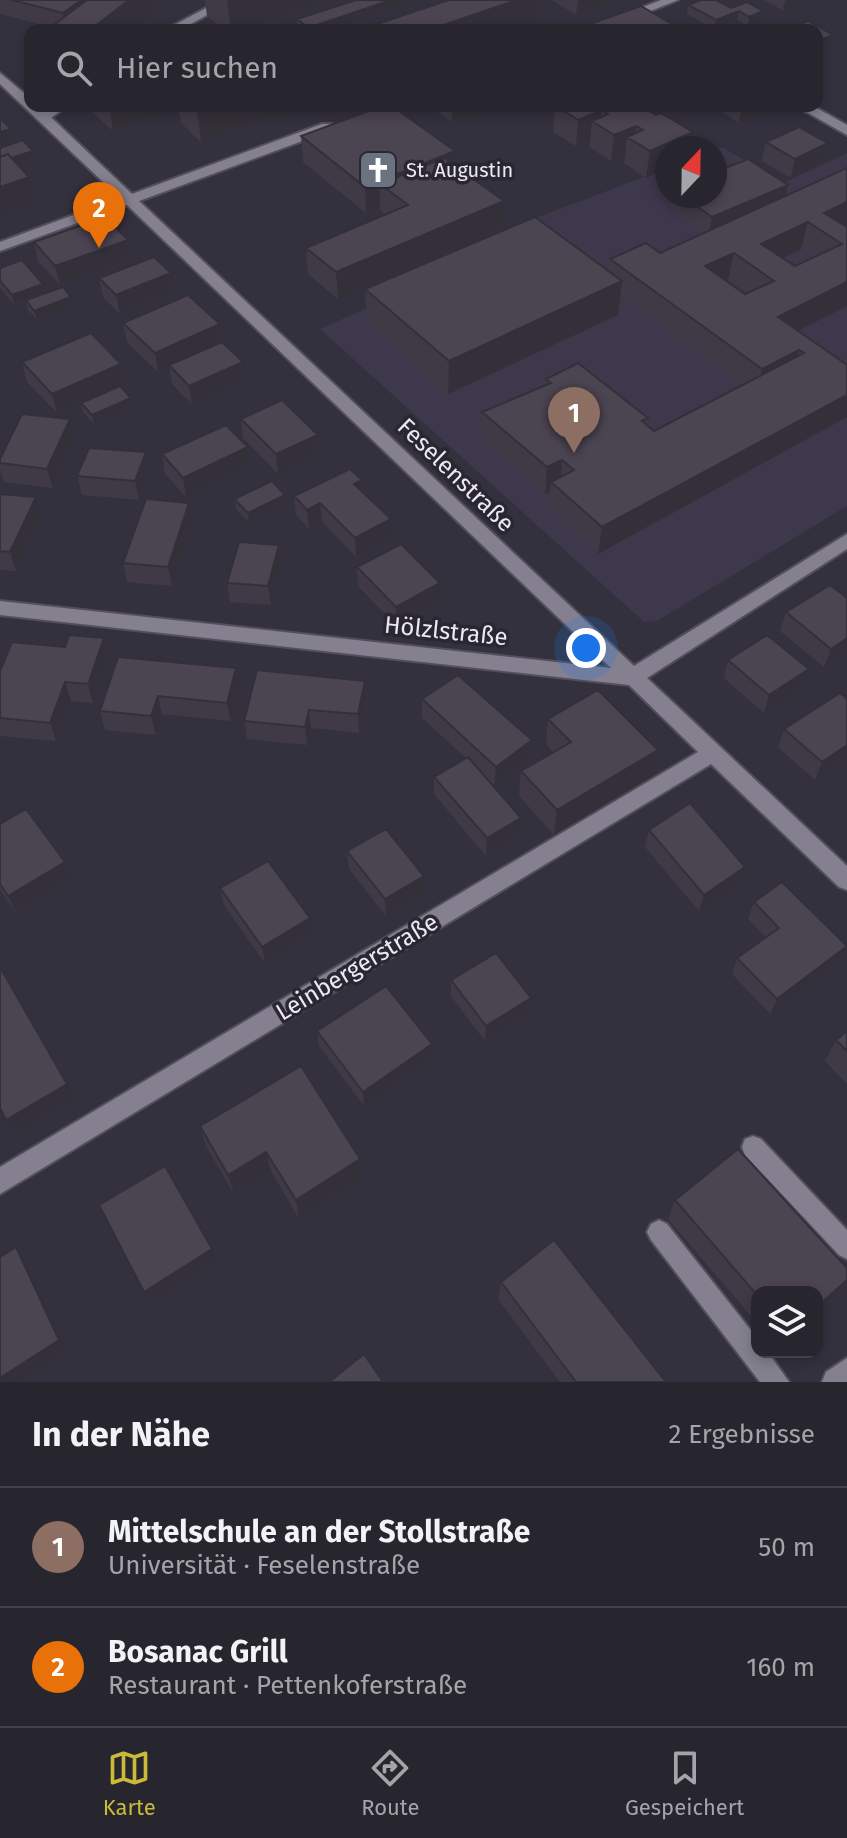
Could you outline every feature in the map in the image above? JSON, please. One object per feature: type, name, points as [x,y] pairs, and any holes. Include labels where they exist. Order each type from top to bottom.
[{"type":"street","points":[[607,24],[672,0]]},
{"type":"street","points":[[640,12],[661,24]]},
{"type":"street","name":"Feselenstraße","points":[[0,77],[24,100]]},
{"type":"street","name":"Feselenstraße","points":[[36,112],[847,880]]},
{"type":"street","points":[[814,112],[847,131]]},
{"type":"street","points":[[0,247],[341,122]]},
{"type":"street","points":[[631,678],[847,540]]},
{"type":"street","name":"Hölzlstraße","points":[[0,608],[631,678]]},
{"type":"street","name":"Leinbergerstraße","points":[[0,1181],[713,753]]},
{"type":"street","points":[[836,1382],[847,1372]]},
{"type":"lane","points":[[199,0],[209,9]]},
{"type":"lane","points":[[182,24],[229,0]]},
{"type":"lane","points":[[43,118],[52,112]]},
{"type":"lane","points":[[753,1147],[847,1247]]},
{"type":"lane","points":[[659,1232],[776,1382]]},
{"type":"shaded area","points":[[727,150],[783,183],[847,153],[847,506],[657,621],[644,622],[320,329],[513,243],[523,223],[655,173],[655,208],[727,208]]},
{"type":"building","points":[[12,0],[81,0],[63,13]]},
{"type":"building","points":[[87,0],[129,0],[98,24],[55,24]]},
{"type":"building","points":[[356,0],[391,0],[320,24],[303,24],[297,19]]},
{"type":"building","points":[[449,0],[517,0],[447,24],[377,24]]},
{"type":"building","points":[[701,0],[716,0],[731,8],[747,2],[763,11],[749,17],[739,11],[716,20],[688,5]]},
{"type":"building","points":[[641,6],[672,24],[590,24]]},
{"type":"building","points":[[823,29],[833,35],[823,39]]},
{"type":"building","points":[[366,112],[400,112],[455,151],[365,187],[301,136]]},
{"type":"building","points":[[565,112],[597,112],[578,120]]},
{"type":"building","points":[[605,112],[661,113],[693,132],[684,136],[655,136],[655,149],[650,151],[627,137],[643,130],[636,126],[614,135],[592,121],[608,114]]},
{"type":"building","points":[[1,119],[11,129],[0,132]]},
{"type":"building","points":[[799,127],[828,143],[795,159],[766,142]]},
{"type":"building","points":[[23,140],[33,151],[11,158],[8,154],[0,157],[0,148]]},
{"type":"building","points":[[8,154],[29,177],[0,187],[0,157]]},
{"type":"building","points":[[444,158],[504,201],[336,272],[306,248],[408,205],[380,184]]},
{"type":"building","points":[[748,159],[788,185],[712,217],[699,208],[727,208],[727,167]]},
{"type":"building","points":[[847,168],[847,202],[824,213],[847,227],[847,282],[778,317],[847,365],[847,395],[602,527],[551,482],[574,470],[562,460],[547,467],[482,412],[551,383],[546,379],[578,363],[648,418],[642,421],[654,431],[804,353],[799,350],[762,369],[610,259],[646,243],[660,253]],"holes":[[[808,222],[842,244],[795,266],[761,244]],[[734,253],[774,281],[745,294],[705,266]]]},
{"type":"building","points":[[105,217],[128,240],[55,266],[34,242]]},
{"type":"building","points":[[535,217],[622,281],[449,361],[365,289]]},
{"type":"building","points":[[154,257],[171,273],[116,295],[99,278]]},
{"type":"building","points":[[22,260],[43,284],[12,295],[0,281],[0,268]]},
{"type":"building","points":[[63,287],[71,297],[34,311],[26,300]]},
{"type":"building","points":[[188,295],[220,324],[155,353],[123,323]]},
{"type":"building","points":[[91,333],[121,364],[52,394],[22,362]]},
{"type":"building","points":[[222,342],[243,362],[189,386],[169,365]]},
{"type":"building","points":[[120,386],[131,398],[92,415],[81,403]]},
{"type":"building","points":[[282,400],[318,435],[276,454],[241,419]]},
{"type":"building","points":[[22,414],[70,419],[47,469],[0,463]]},
{"type":"building","points":[[226,425],[248,447],[183,478],[162,454]]},
{"type":"building","points":[[89,448],[146,452],[135,481],[77,476]]},
{"type":"building","points":[[350,469],[362,480],[354,484],[391,519],[355,538],[320,503],[307,510],[294,496]]},
{"type":"building","points":[[272,481],[285,495],[248,513],[234,499]]},
{"type":"building","points":[[0,494],[36,497],[10,552],[0,551]]},
{"type":"building","points":[[146,499],[189,503],[168,567],[123,563]]},
{"type":"building","points":[[239,542],[279,545],[268,586],[227,583]]},
{"type":"building","points":[[401,544],[440,583],[396,607],[357,567]]},
{"type":"building","points":[[830,585],[847,598],[847,638],[831,649],[786,612]]},
{"type":"building","points":[[69,635],[104,638],[88,684],[65,682],[50,723],[0,718],[0,671],[12,642],[65,647]]},
{"type":"building","points":[[767,635],[809,669],[769,695],[728,660]]},
{"type":"building","points":[[118,657],[236,668],[227,703],[158,696],[151,716],[100,711]]},
{"type":"building","points":[[257,670],[365,681],[358,714],[309,710],[305,727],[244,721]]},
{"type":"building","points":[[458,675],[532,740],[496,767],[422,699]]},
{"type":"building","points":[[598,690],[658,750],[557,810],[521,771],[571,742],[548,719]]},
{"type":"building","points":[[840,693],[847,699],[847,745],[822,762],[784,729]]},
{"type":"building","points":[[468,757],[521,818],[487,838],[434,777]]},
{"type":"building","points":[[690,803],[745,867],[704,895],[649,830]]},
{"type":"building","points":[[26,809],[65,862],[8,896],[0,884],[0,824]]},
{"type":"building","points":[[386,829],[424,876],[385,899],[347,851]]},
{"type":"building","points":[[268,861],[310,918],[262,947],[220,888]]},
{"type":"building","points":[[782,882],[847,946],[777,999],[737,958],[779,928],[754,902]]},
{"type":"building","points":[[496,953],[531,998],[486,1026],[451,980]]},
{"type":"building","points":[[0,967],[67,1084],[6,1120],[0,1108]]},
{"type":"building","points":[[386,986],[432,1044],[363,1092],[317,1031]]},
{"type":"building","points":[[847,1031],[847,1051],[836,1040]]},
{"type":"building","points":[[301,1066],[360,1159],[296,1200],[266,1152],[228,1175],[200,1126]]},
{"type":"building","points":[[738,1149],[847,1268],[847,1280],[823,1302],[823,1286],[751,1288],[675,1200]]},
{"type":"building","points":[[165,1166],[212,1249],[144,1292],[99,1205]]},
{"type":"building","points":[[554,1240],[666,1382],[576,1382],[501,1282]]},
{"type":"building","points":[[16,1247],[59,1340],[0,1378],[0,1257]]},
{"type":"building","points":[[364,1354],[383,1382],[329,1382]]},
{"type":"place","name":"St. Augustin","points":[[378,170]]},
{"type":"place","name":"Bosanac Grill","points":[[99,248]]},
{"type":"place","name":"Mittelschule an der Stollstraße","points":[[574,453]]}]
